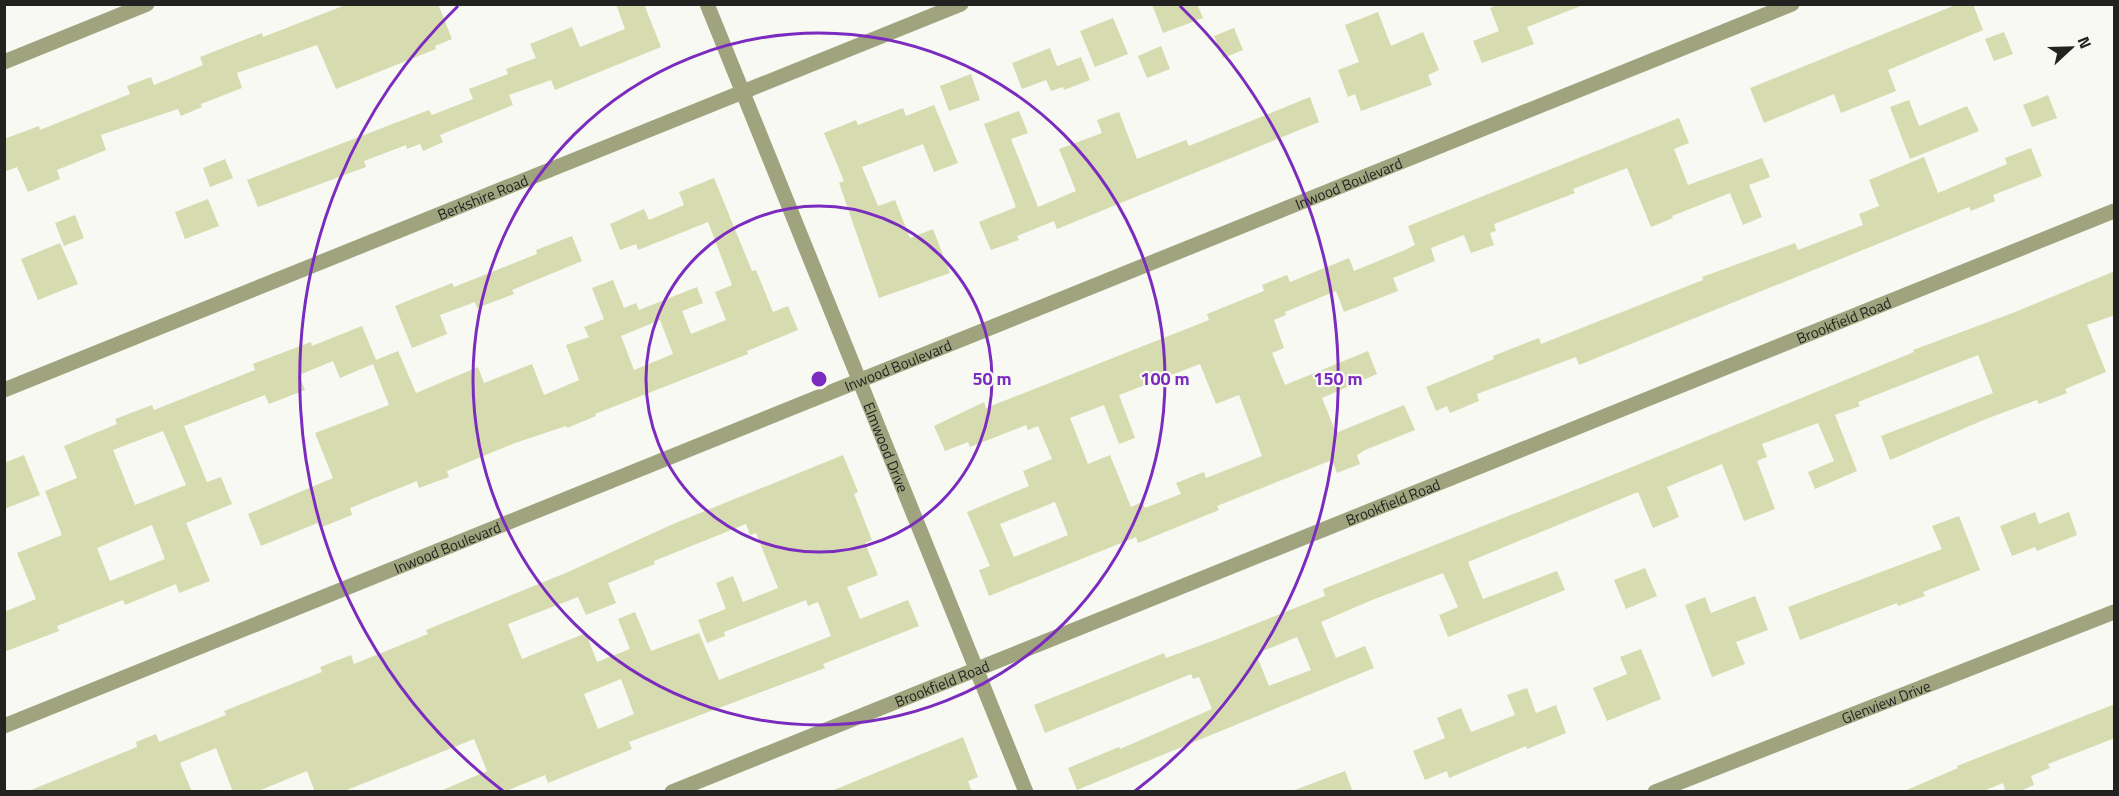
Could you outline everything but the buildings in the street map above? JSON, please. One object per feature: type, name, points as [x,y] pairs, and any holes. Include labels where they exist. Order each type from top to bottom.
[{"type":"street","points":[[4,62],[147,4]]},
{"type":"street","name":"Elmwood Drive","points":[[707,4],[862,382],[1026,792]]},
{"type":"street","name":"Berkshire Road","points":[[4,390],[961,4]]},
{"type":"street","name":"Inwood Boulevard","points":[[4,726],[862,382],[1792,4]]},
{"type":"street","name":"Brookfield Road","points":[[672,792],[2115,211]]},
{"type":"street","name":"Glenview Drive","points":[[1655,792],[2115,612]]}]
